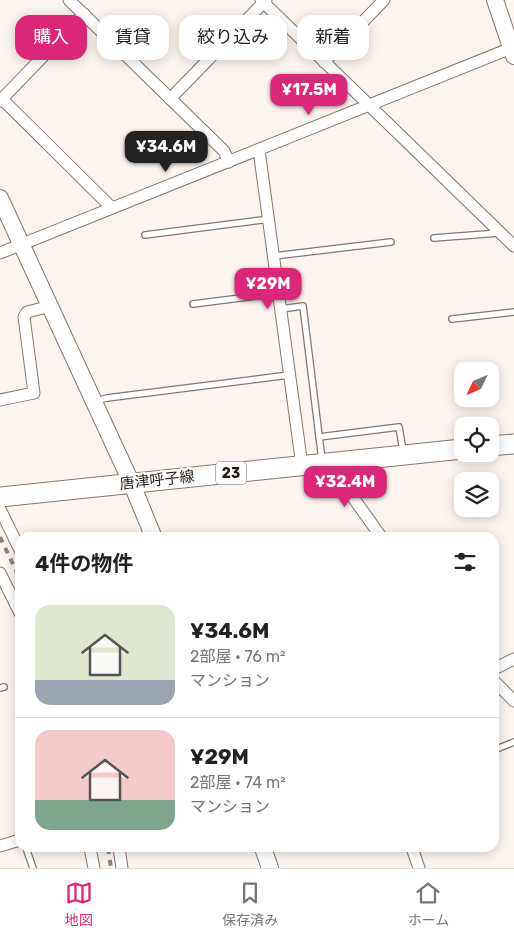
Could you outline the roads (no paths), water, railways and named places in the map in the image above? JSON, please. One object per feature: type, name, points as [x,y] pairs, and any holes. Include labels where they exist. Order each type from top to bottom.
[{"type":"main road","points":[[499,445],[514,444]]},
{"type":"main road","name":"唐津呼子線","points":[[0,497],[454,450]]},
{"type":"street","points":[[69,0],[224,151],[229,162]]},
{"type":"street","points":[[324,62],[384,0]]},
{"type":"street","points":[[0,253],[513,50],[495,0]]},
{"type":"street","points":[[170,99],[263,1],[514,246]]},
{"type":"street","points":[[84,14],[1,100],[112,208]]},
{"type":"street","points":[[259,150],[302,466]]},
{"type":"street","points":[[0,198],[131,482],[152,532]]},
{"type":"street","points":[[0,400],[34,393],[24,317],[27,312],[51,306]]},
{"type":"street","points":[[326,464],[377,532]]},
{"type":"street","points":[[0,509],[15,540]]},
{"type":"street","points":[[0,573],[15,603]]},
{"type":"street","points":[[499,666],[514,659]]},
{"type":"street","points":[[499,686],[514,700]]},
{"type":"street","points":[[0,846],[15,842]]},
{"type":"street","points":[[91,852],[94,868]]},
{"type":"street","points":[[120,852],[122,868]]},
{"type":"street","points":[[264,852],[270,868]]},
{"type":"street","points":[[414,852],[420,868]]},
{"type":"lane","points":[[145,235],[269,219]]},
{"type":"lane","points":[[434,238],[500,233]]},
{"type":"lane","points":[[274,256],[391,242]]},
{"type":"lane","points":[[193,304],[279,293]]},
{"type":"lane","points":[[281,309],[303,306],[319,437],[326,464]]},
{"type":"lane","points":[[452,319],[514,312]]},
{"type":"lane","points":[[94,401],[290,375]]},
{"type":"lane","points":[[319,437],[400,427],[404,456]]},
{"type":"lane","points":[[499,748],[514,742]]},
{"type":"lane","points":[[27,852],[33,868]]},
{"type":"railway","points":[[0,537],[15,568]]},
{"type":"railway","points":[[109,852],[111,868]]}]
